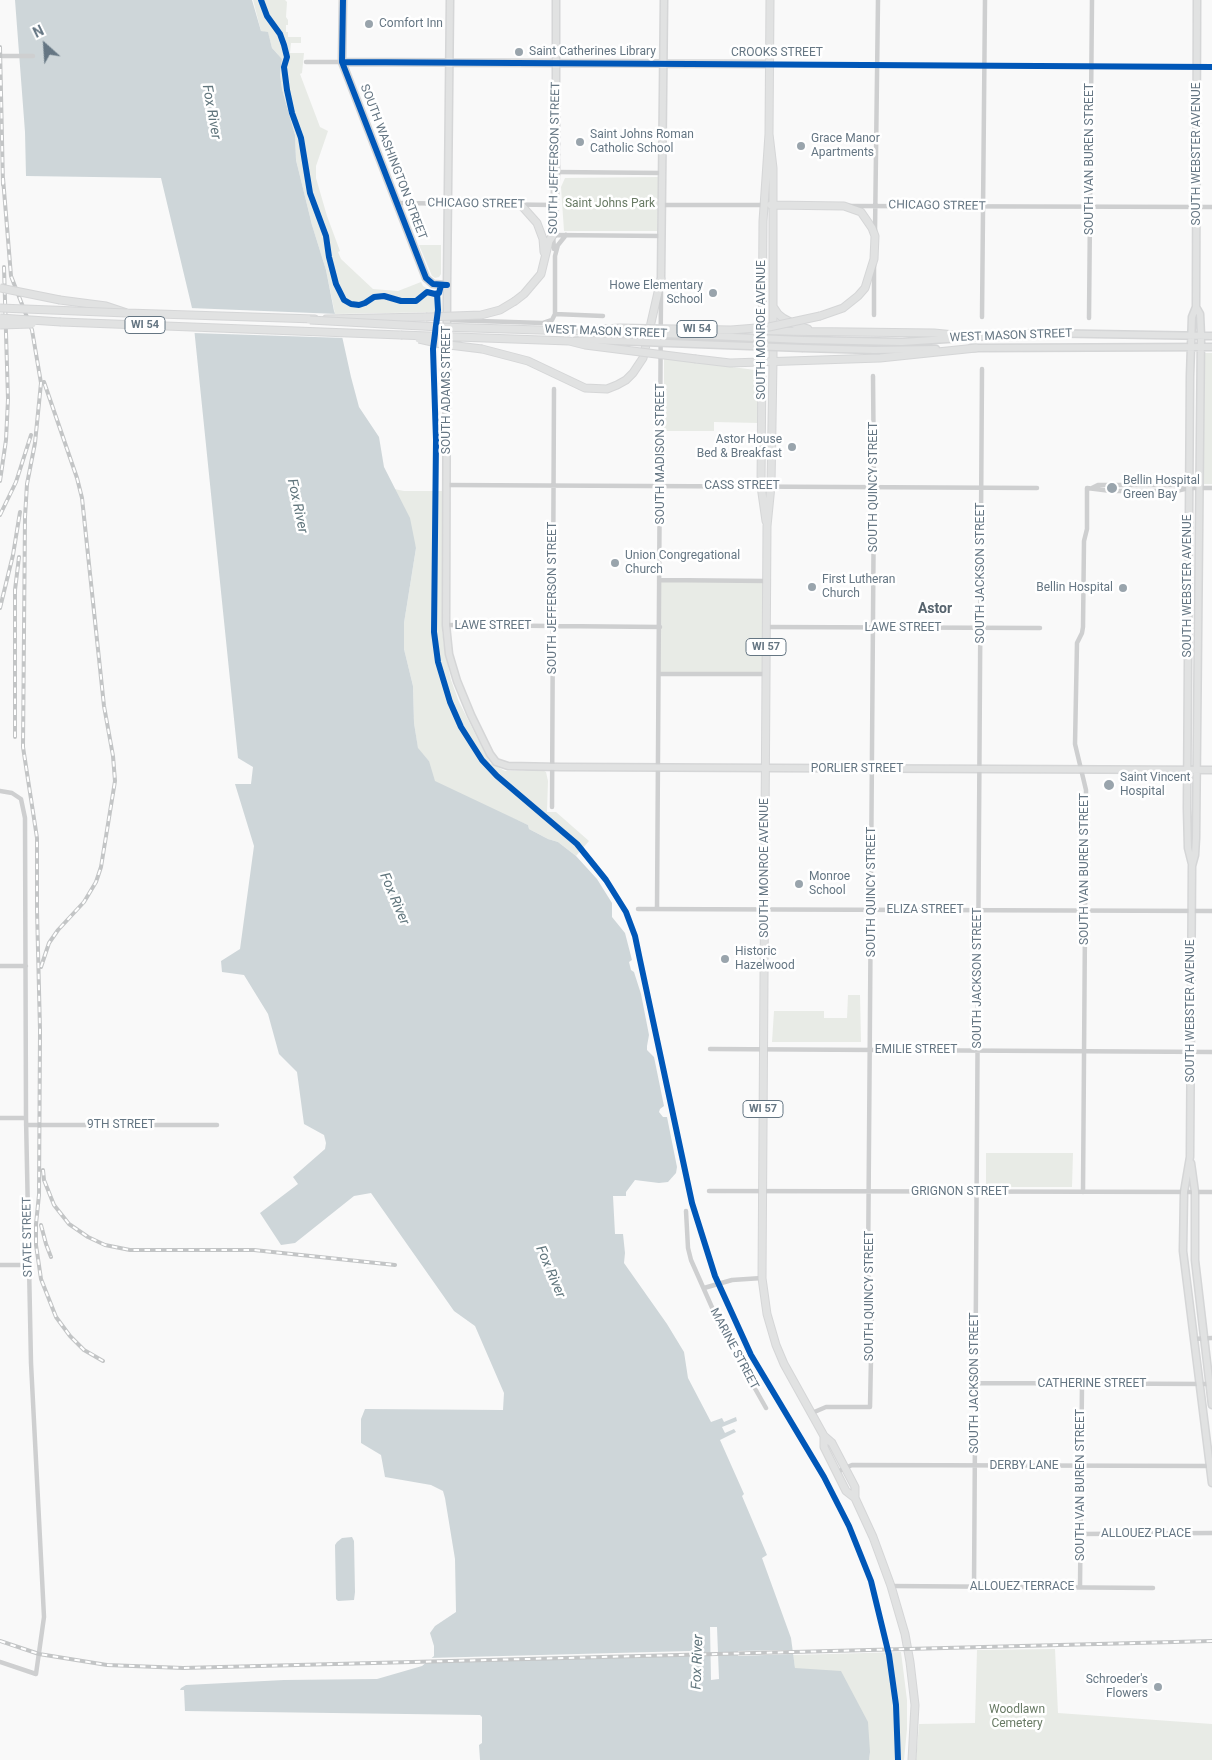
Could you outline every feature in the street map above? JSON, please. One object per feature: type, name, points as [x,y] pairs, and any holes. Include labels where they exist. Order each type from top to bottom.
[{"type":"main road","name":"SOUTH WASHINGTON STREET","points":[[342,0],[342,62],[428,281],[433,284],[447,285]]},
{"type":"main road","name":"SOUTH ADAMS STREET","points":[[450,0],[446,626],[449,654],[463,697],[490,754],[496,762],[503,765]]},
{"type":"main road","name":"SOUTH JEFFERSON STREET","points":[[554,234],[556,0]]},
{"type":"main road","name":"SOUTH MADISON STREET","points":[[661,279],[664,0]]},
{"type":"main road","name":"SOUTH MONROE AVENUE","points":[[767,526],[761,486],[764,205],[769,134],[770,0]]},
{"type":"main road","name":"SOUTH WEBSTER AVENUE","points":[[1192,866],[1196,838],[1198,488],[1201,347],[1200,316],[1196,307],[1197,0]]},
{"type":"main road","name":"CROOKS STREET","points":[[342,62],[769,64]]},
{"type":"main road","name":"SOUTH MONROE AVENUE","points":[[769,134],[774,168],[774,205],[771,486],[767,526],[762,1278],[767,1314],[784,1364],[824,1436],[832,1443],[855,1487],[855,1498]]},
{"type":"main road","points":[[521,205],[532,216],[539,228],[544,246],[544,264]]},
{"type":"main road","name":"CHICAGO STREET","points":[[764,205],[844,206]]},
{"type":"main road","points":[[844,206],[861,212],[870,224],[875,236]]},
{"type":"main road","points":[[310,320],[473,316],[500,310],[515,301],[541,274],[549,241],[554,234]]},
{"type":"main road","name":"WI 54","points":[[573,331],[620,328],[746,330],[820,316],[843,308],[858,296],[868,281],[874,259],[875,236]]},
{"type":"main road","points":[[401,335],[441,344],[482,349],[514,356],[544,368],[578,386],[598,390],[617,385],[626,380],[638,368],[643,358],[661,279]]},
{"type":"main road","points":[[0,288],[48,298],[106,306],[127,313]]},
{"type":"main road","points":[[773,306],[778,314],[796,325],[808,329],[836,331]]},
{"type":"main road","name":"SOUTH WEBSTER AVENUE","points":[[1196,307],[1192,314],[1190,346],[1187,770],[1188,848],[1192,866],[1190,1157],[1195,1192],[1194,1251],[1212,1405]]},
{"type":"main road","name":"WEST MASON STREET","points":[[0,308],[804,340],[902,342],[1036,334],[1212,336]]},
{"type":"main road","name":"WEST MASON STREET","points":[[0,318],[401,335],[804,348],[904,350],[1212,347]]},
{"type":"main road","points":[[0,325],[61,322]]},
{"type":"main road","points":[[763,331],[934,333],[975,337]]},
{"type":"main road","name":"WI 54","points":[[569,341],[696,359],[725,362],[762,361]]},
{"type":"main road","points":[[762,361],[880,358],[976,348]]},
{"type":"main road","name":"PORLIER STREET","points":[[503,765],[659,768],[1212,770]]},
{"type":"main road","name":"SOUTH WEBSTER AVENUE","points":[[1190,1157],[1184,1192],[1183,1251],[1199,1384],[1210,1446],[1212,1483]]},
{"type":"main road","name":"SOUTH MONROE AVENUE","points":[[824,1436],[824,1447],[836,1472],[846,1490],[855,1498],[873,1537],[891,1586],[905,1634],[915,1706],[912,1760]]},
{"type":"street","points":[[875,236],[878,0]]},
{"type":"street","points":[[982,317],[985,0]]},
{"type":"street","name":"SOUTH VAN BUREN STREET","points":[[1089,318],[1092,0]]},
{"type":"street","points":[[0,56],[34,56]]},
{"type":"street","name":"CROOKS STREET","points":[[306,62],[342,62]]},
{"type":"street","name":"CROOKS STREET","points":[[769,64],[1212,66]]},
{"type":"street","points":[[556,172],[663,173]]},
{"type":"street","name":"CHICAGO STREET","points":[[396,203],[555,205]]},
{"type":"street","name":"CHICAGO STREET","points":[[662,204],[764,205]]},
{"type":"street","name":"CHICAGO STREET","points":[[844,206],[1212,208]]},
{"type":"street","points":[[554,234],[662,236]]},
{"type":"street","name":"SOUTH JEFFERSON STREET","points":[[554,234],[555,314]]},
{"type":"street","points":[[555,256],[558,245],[566,235]]},
{"type":"street","points":[[874,259],[874,315]]},
{"type":"street","name":"SOUTH MADISON STREET","points":[[657,908],[661,279]]},
{"type":"street","points":[[447,320],[543,323],[552,320],[555,314],[603,316]]},
{"type":"street","name":"SOUTH JACKSON STREET","points":[[974,1587],[982,369]]},
{"type":"street","name":"SOUTH QUINCY STREET","points":[[812,1413],[826,1406],[870,1407],[872,1309],[868,1272],[872,909],[873,376]]},
{"type":"street","name":"SOUTH JEFFERSON STREET","points":[[552,807],[554,390]]},
{"type":"street","name":"CASS STREET","points":[[447,485],[1037,488]]},
{"type":"street","name":"SOUTH VAN BUREN STREET","points":[[1083,1192],[1086,790],[1075,744],[1077,643],[1083,627],[1084,541],[1087,529],[1089,488],[1097,491],[1176,491],[1189,488]]},
{"type":"street","points":[[1189,488],[1212,488]]},
{"type":"street","points":[[660,580],[767,580]]},
{"type":"street","name":"LAWE STREET","points":[[446,626],[660,627]]},
{"type":"street","name":"LAWE STREET","points":[[766,627],[1040,628]]},
{"type":"street","points":[[659,674],[766,674]]},
{"type":"street","name":"STATE STREET","points":[[0,791],[12,793],[21,799],[25,818],[26,1125],[31,1363],[44,1617],[36,1674],[0,1662]]},
{"type":"street","name":"ELIZA STREET","points":[[638,909],[1212,911]]},
{"type":"street","points":[[0,966],[26,966]]},
{"type":"street","name":"EMILIE STREET","points":[[710,1049],[1212,1052]]},
{"type":"street","points":[[0,1118],[26,1118]]},
{"type":"street","name":"9TH STREET","points":[[26,1125],[217,1126]]},
{"type":"street","name":"GRIGNON STREET","points":[[709,1191],[1212,1192]]},
{"type":"street","name":"MARINE STREET","points":[[686,1211],[688,1248],[691,1260],[722,1330],[766,1408]]},
{"type":"street","points":[[0,1265],[29,1265]]},
{"type":"street","points":[[704,1288],[732,1280],[762,1278]]},
{"type":"street","points":[[1194,1339],[1212,1338]]},
{"type":"street","name":"CATHERINE STREET","points":[[975,1383],[1210,1384]]},
{"type":"street","name":"SOUTH VAN BUREN STREET","points":[[1080,1588],[1082,1384]]},
{"type":"street","name":"DERBY LANE","points":[[836,1472],[852,1465],[1211,1466]]},
{"type":"street","name":"ALLOUEZ PLACE","points":[[1081,1534],[1212,1534]]},
{"type":"street","name":"ALLOUEZ TERRACE","points":[[891,1586],[1153,1588]]},
{"type":"green space","points":[[253,0],[285,0],[287,2],[286,17],[288,25],[286,25],[286,32],[288,32],[288,37],[301,37],[301,43],[291,43],[290,53],[304,53],[302,73],[300,74],[320,127],[328,131],[316,166],[316,178],[341,259],[373,289],[398,291],[421,282],[423,286],[431,291],[437,291],[441,294],[442,312],[335,314],[326,270],[312,225],[296,160],[295,135],[282,89],[280,74],[282,59],[272,48],[268,33],[261,31]]},
{"type":"green space","name":"Saint Johns Park","points":[[659,177],[657,231],[564,231],[561,187],[565,178]]},
{"type":"green space","points":[[419,245],[441,245],[441,274],[439,277],[435,278],[432,276]]},
{"type":"green space","points":[[1204,353],[1212,353],[1212,484],[1201,484]]},
{"type":"green space","points":[[664,358],[755,370],[759,376],[758,423],[714,422],[714,431],[664,431]]},
{"type":"green space","points":[[394,489],[404,491],[442,491],[442,628],[451,680],[459,702],[490,763],[505,771],[543,770],[546,772],[548,781],[547,812],[556,812],[589,841],[576,856],[558,842],[548,839],[529,829],[528,825],[512,818],[401,780],[429,761],[418,749],[414,723],[413,686],[404,649],[404,623],[416,548]]},
{"type":"green space","points":[[660,580],[767,581],[766,674],[659,674]]},
{"type":"green space","points":[[848,995],[860,995],[861,1042],[772,1042],[774,1011],[824,1011],[824,1018],[847,1018]]},
{"type":"green space","points":[[986,1153],[1073,1153],[1072,1187],[986,1187]]},
{"type":"green space","name":"Woodlawn Cemetery","points":[[1055,1649],[1058,1713],[1212,1724],[1212,1760],[916,1760],[919,1724],[975,1723],[977,1650]]},
{"type":"green space","points":[[901,1652],[907,1700],[904,1760],[869,1760],[870,1752],[795,1668],[793,1655]]},
{"type":"water","name":"Fox River","points":[[15,0],[252,0],[261,31],[268,32],[272,48],[282,59],[280,74],[282,89],[295,135],[296,160],[312,225],[326,270],[334,311],[340,327],[359,407],[379,437],[384,467],[410,518],[416,548],[404,623],[404,649],[413,686],[414,723],[418,748],[429,761],[435,781],[528,825],[529,829],[558,842],[576,856],[597,879],[612,903],[612,917],[625,933],[632,960],[629,962],[631,970],[634,972],[641,994],[649,1035],[647,1050],[654,1057],[664,1106],[659,1112],[663,1117],[667,1117],[677,1167],[676,1173],[668,1182],[659,1183],[635,1180],[626,1192],[626,1196],[613,1196],[615,1234],[623,1234],[624,1263],[667,1324],[684,1352],[688,1378],[711,1422],[722,1418],[724,1422],[736,1417],[737,1421],[722,1427],[725,1433],[734,1429],[736,1432],[720,1440],[744,1494],[742,1496],[767,1555],[762,1558],[791,1638],[795,1668],[841,1671],[868,1722],[869,1760],[480,1760],[479,1745],[482,1743],[482,1717],[480,1715],[185,1711],[184,1690],[180,1690],[186,1685],[284,1680],[377,1679],[422,1666],[434,1656],[434,1646],[430,1633],[435,1626],[456,1612],[455,1559],[443,1491],[431,1485],[385,1477],[381,1455],[361,1443],[361,1419],[365,1409],[503,1410],[504,1393],[475,1326],[454,1311],[371,1193],[354,1196],[295,1243],[281,1245],[260,1213],[298,1184],[293,1177],[325,1149],[326,1143],[324,1135],[304,1124],[297,1072],[279,1054],[268,1014],[244,975],[222,972],[221,961],[240,949],[254,846],[235,784],[251,784],[253,767],[238,758],[192,308],[161,178],[26,176],[25,132]]},
{"type":"water","points":[[352,1537],[354,1541],[354,1600],[338,1601],[336,1599],[335,1545],[342,1538]]},
{"type":"pier","points":[[190,308],[338,314],[345,338],[193,333]]},
{"type":"pier","points":[[710,1627],[717,1627],[719,1679],[711,1680]]},
{"type":"pier","points":[[793,1650],[793,1654],[738,1656],[738,1651]]},
{"type":"pier","points":[[690,1651],[690,1656],[422,1663],[428,1658]]},
{"type":"railway","points":[[0,47],[3,185]]},
{"type":"railway","points":[[3,178],[11,276],[32,330],[41,383],[35,443],[27,484],[25,517],[23,747],[37,838],[40,1030],[39,1195],[36,1245],[41,1279],[56,1317],[70,1336],[84,1350],[103,1361]]},
{"type":"railway","points":[[0,481],[6,440],[8,399],[4,267]]},
{"type":"railway","points":[[41,967],[49,943],[58,930],[84,902],[96,882],[101,867],[115,781],[113,756],[104,706],[82,498],[44,382]]},
{"type":"railway","points":[[0,515],[16,482],[31,435]]},
{"type":"railway","points":[[0,608],[13,555],[20,512]]},
{"type":"railway","points":[[15,737],[15,590],[19,557]]},
{"type":"railway","points":[[43,1170],[44,1180],[54,1205],[69,1224],[88,1237],[105,1245],[130,1250],[254,1250],[395,1265]]},
{"type":"railway","points":[[41,1225],[51,1257]]},
{"type":"railway","points":[[0,1641],[39,1654],[107,1665],[183,1668],[1212,1641]]},
{"type":"cycle path","points":[[261,0],[267,16],[280,34],[284,45],[287,57],[284,67],[287,90],[292,113],[301,138],[310,193],[326,236],[336,284],[344,300],[351,304],[359,305],[374,297],[384,296],[401,301],[416,301],[427,292],[439,293],[441,285]]},
{"type":"cycle path","points":[[343,0],[342,62],[426,278],[433,284],[447,285]]},
{"type":"cycle path","points":[[342,62],[1212,67]]},
{"type":"cycle path","points":[[437,294],[438,310],[433,349],[436,440],[434,632],[438,662],[450,702],[461,727],[482,760],[497,776],[577,844],[606,880],[626,912],[635,936],[692,1203],[715,1276],[751,1355],[824,1477],[849,1526],[871,1581],[889,1655],[896,1705],[898,1760]]},
{"type":"place","name":"Comfort Inn","points":[[369,24]]},
{"type":"place","name":"Saint Catherines Library","points":[[519,52]]},
{"type":"place","name":"Saint Johns Roman Catholic School","points":[[580,142]]},
{"type":"place","name":"Grace Manor Apartments","points":[[801,146]]},
{"type":"place","name":"Howe Elementary School","points":[[713,293]]},
{"type":"place","name":"Astor House Bed & Breakfast","points":[[792,447]]},
{"type":"place","name":"Bellin Hospital Green Bay","points":[[1112,488]]},
{"type":"place","name":"Union Congregational Church","points":[[615,563]]},
{"type":"place","name":"First Lutheran Church","points":[[812,587]]},
{"type":"place","name":"Bellin Hospital","points":[[1123,588]]},
{"type":"place","name":"Saint Vincent Hospital","points":[[1109,785]]},
{"type":"place","name":"Monroe School","points":[[799,884]]},
{"type":"place","name":"Historic Hazelwood","points":[[725,959]]},
{"type":"place","name":"Schroeder's Flowers","points":[[1158,1687]]},
{"type":"district","name":"Astor","points":[[935,609]]}]
